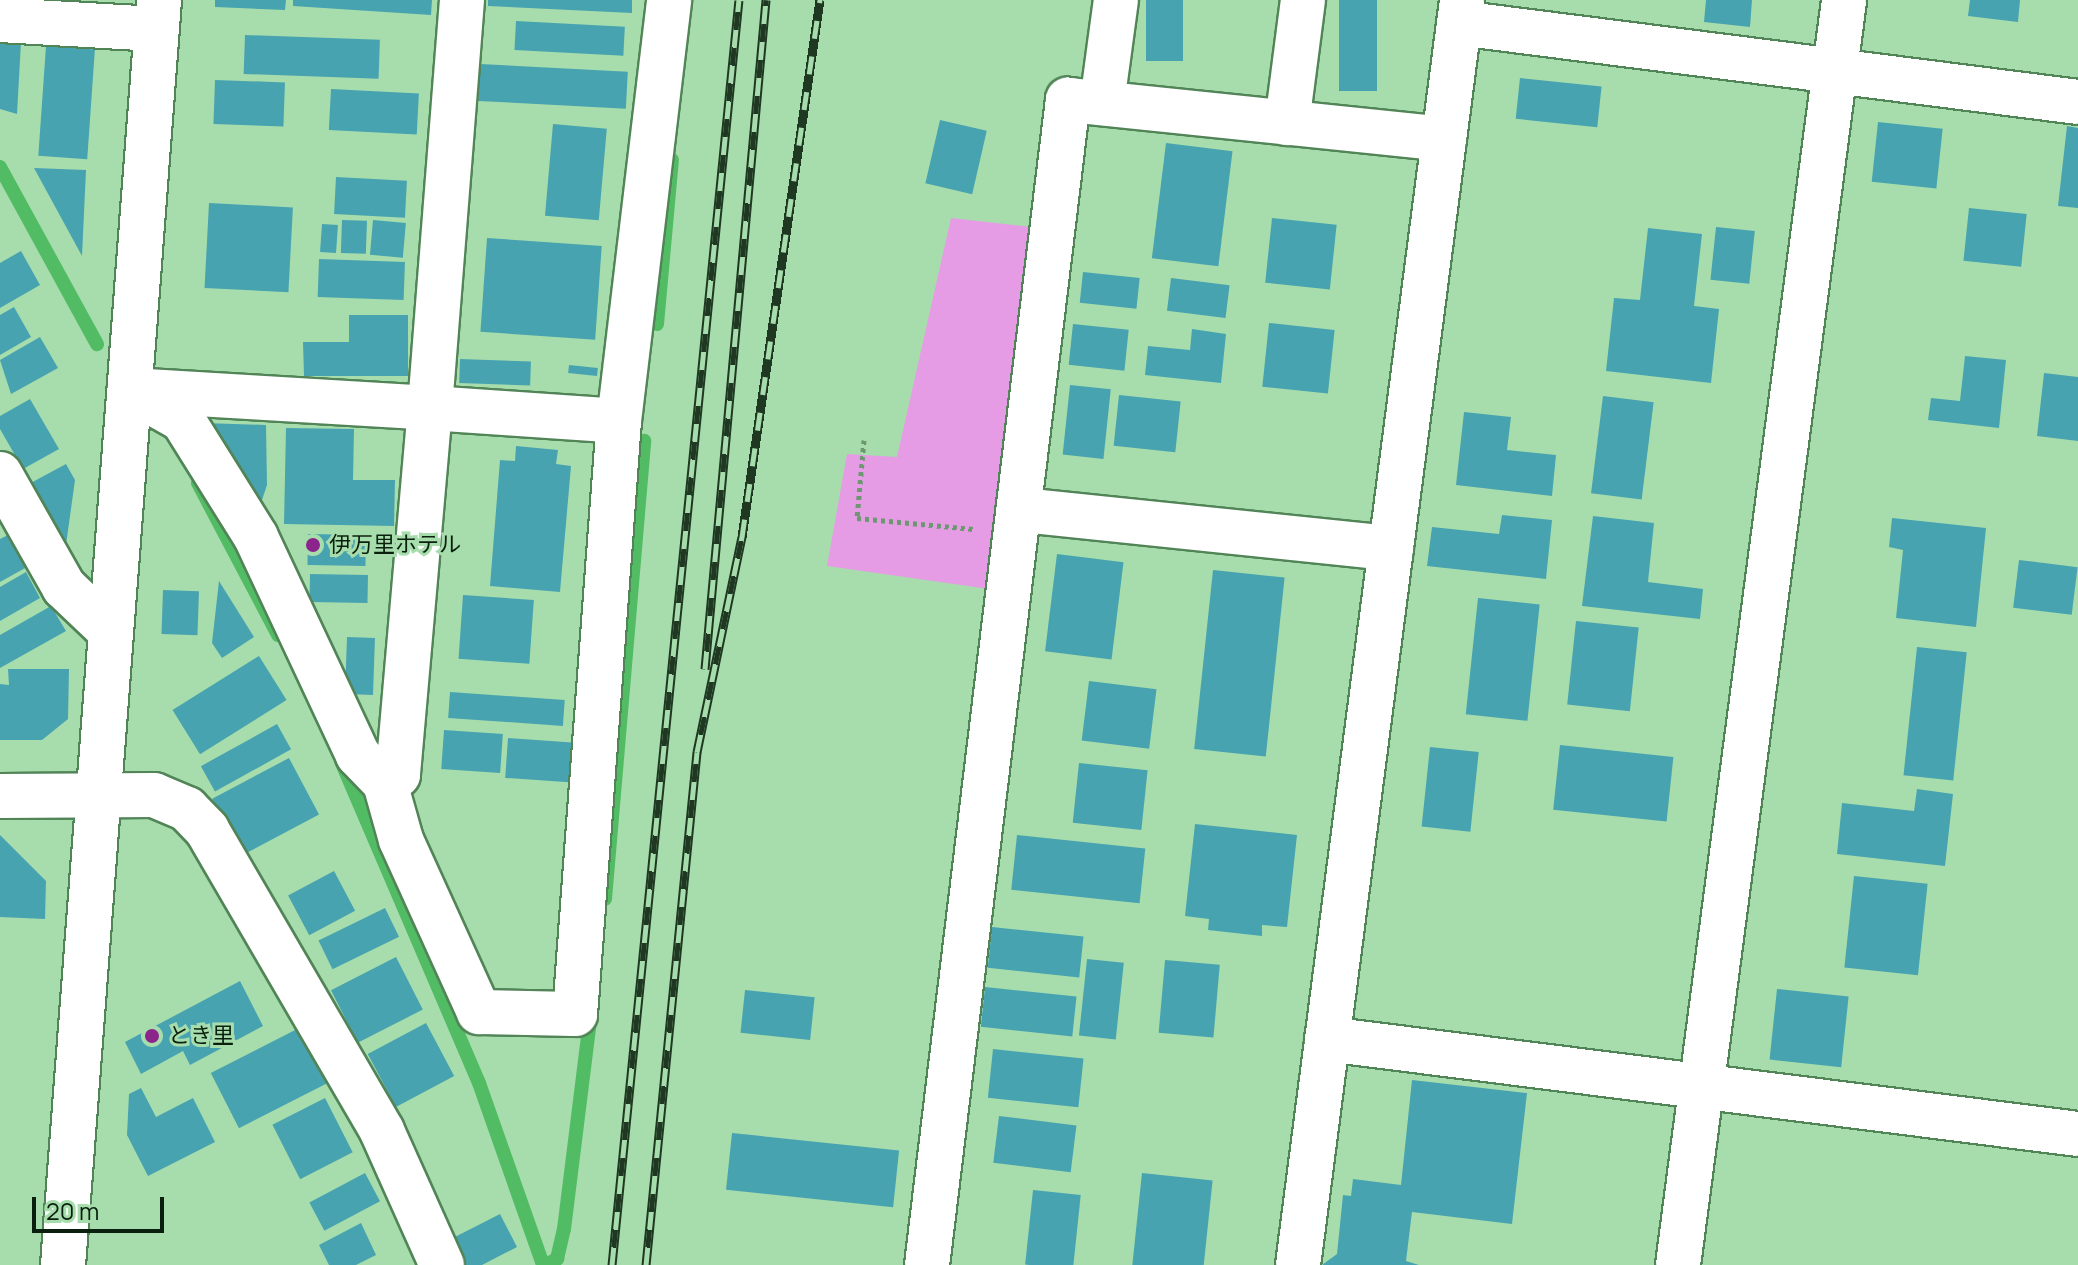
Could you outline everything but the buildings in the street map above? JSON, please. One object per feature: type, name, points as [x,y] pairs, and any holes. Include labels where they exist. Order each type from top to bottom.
[{"type":"street","points":[[385,783],[398,775],[403,758],[462,0]]},
{"type":"street","points":[[130,390],[183,420],[256,537],[358,755],[385,783],[401,840],[479,1012],[575,1014],[619,421],[669,0]]},
{"type":"street","points":[[1102,103],[1116,0]]},
{"type":"street","points":[[1287,123],[1303,0]]},
{"type":"street","points":[[1678,1265],[1844,0]]},
{"type":"street","points":[[1298,1265],[1460,12],[1835,71],[2078,102]]},
{"type":"street","points":[[0,20],[158,15],[95,799],[63,1265]]},
{"type":"street","points":[[927,1265],[1021,510],[1068,100],[1444,139]]},
{"type":"street","points":[[130,390],[619,421]]},
{"type":"street","points":[[0,474],[64,587],[110,631]]},
{"type":"street","points":[[1021,510],[1391,548]]},
{"type":"street","points":[[0,796],[95,799],[154,795],[187,809],[207,830],[382,1131],[442,1265]]},
{"type":"street","points":[[1327,1039],[2078,1134]]},
{"type":"path","points":[[864,440],[857,518],[974,529],[1021,510]]},
{"type":"shaded area","points":[[951,218],[1032,227],[989,589],[827,566],[847,454],[897,457]]},
{"type":"waterway","points":[[657,324],[672,160]]},
{"type":"waterway","points":[[0,167],[97,344]]},
{"type":"waterway","points":[[605,899],[644,441]]},
{"type":"waterway","points":[[198,483],[278,635]]},
{"type":"waterway","points":[[341,761],[479,1083],[543,1265]]},
{"type":"waterway","points":[[546,1265],[557,1259],[564,1229],[591,1011]]},
{"type":"railway","points":[[612,1265],[739,0]]},
{"type":"railway","points":[[705,669],[766,0]]},
{"type":"railway","points":[[646,1265],[697,752],[742,537],[820,0]]},
{"type":"place","name":"伊万里ホテル","points":[[313,545]]},
{"type":"place","name":"とき里","points":[[152,1036]]}]
